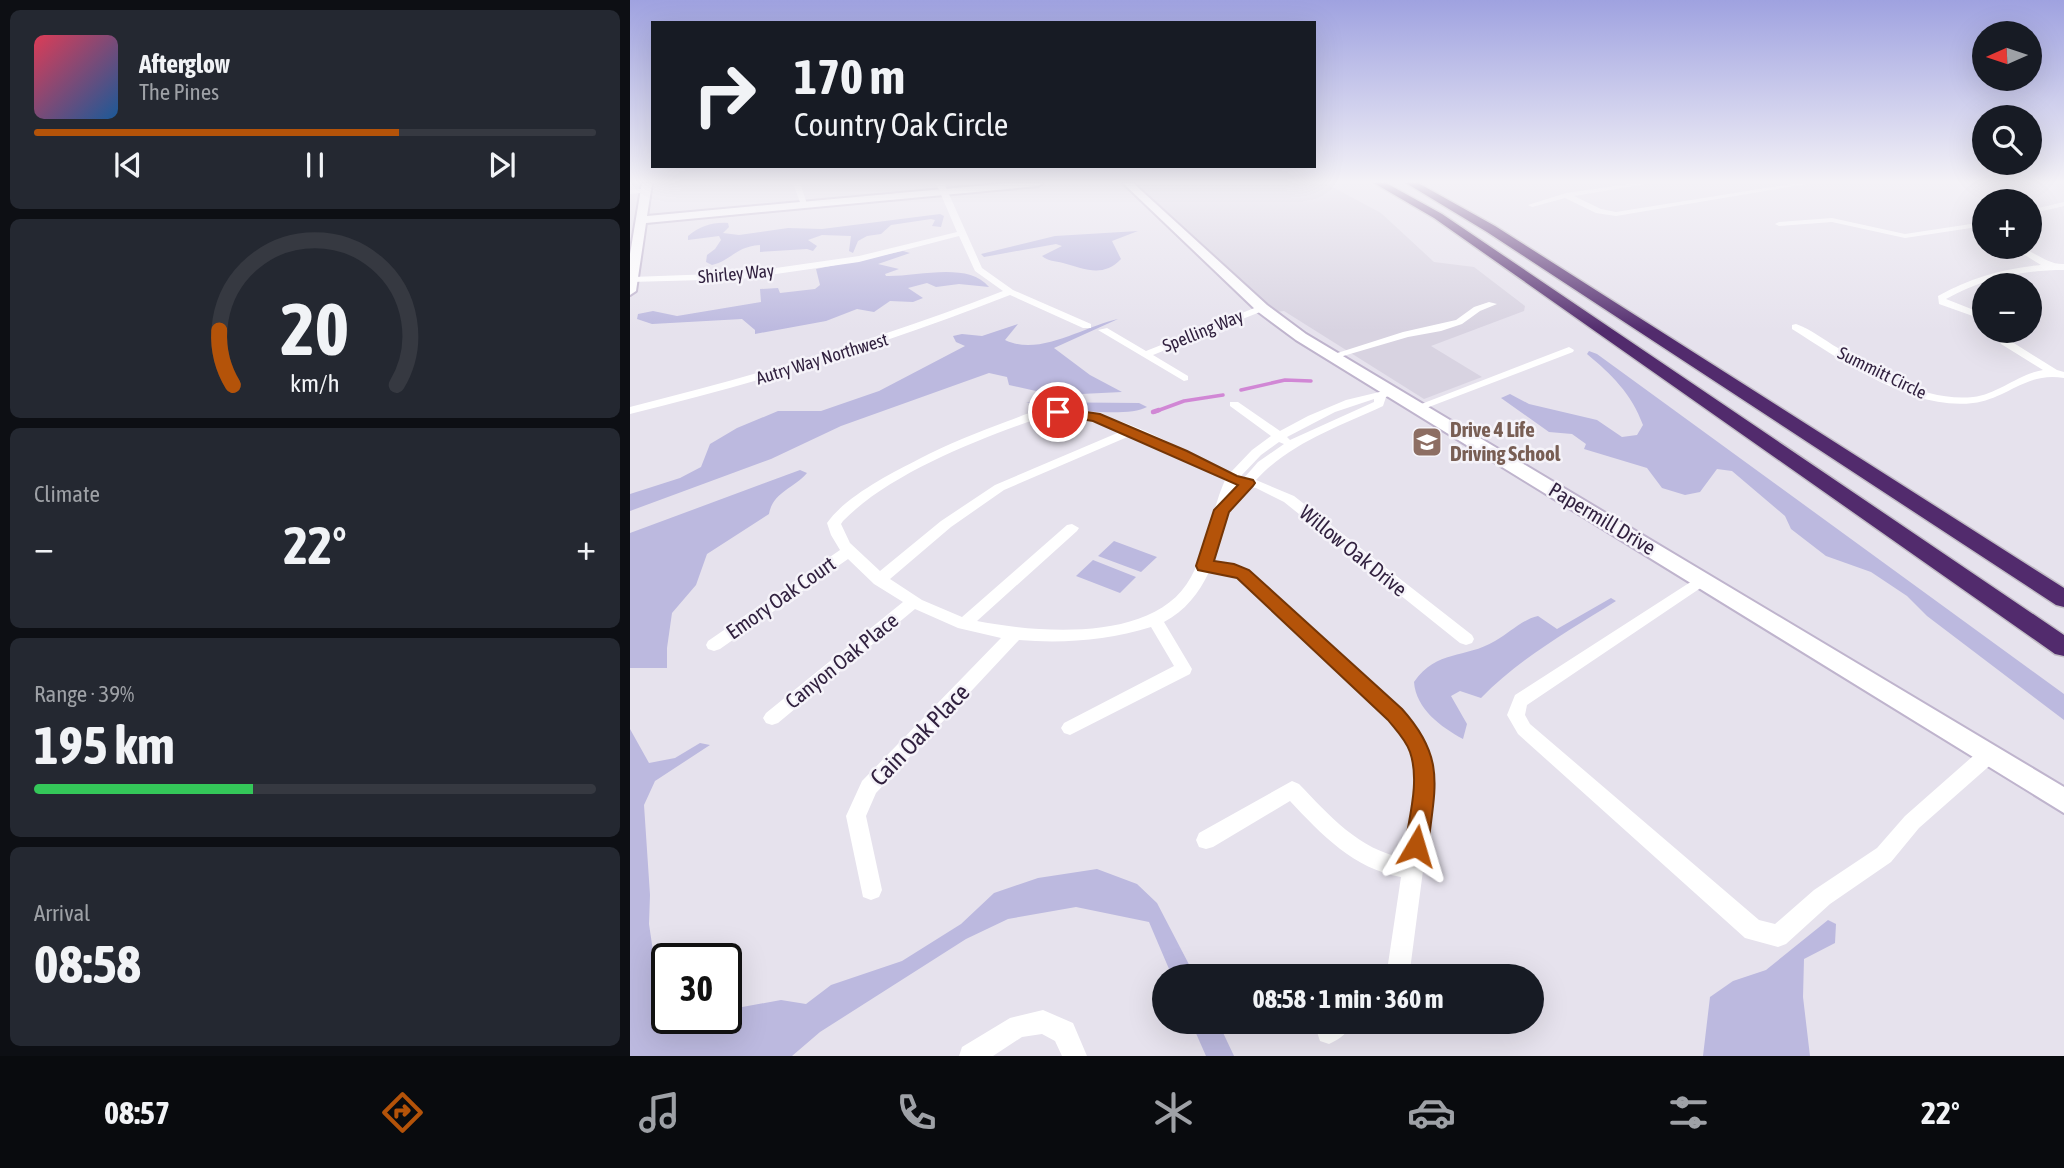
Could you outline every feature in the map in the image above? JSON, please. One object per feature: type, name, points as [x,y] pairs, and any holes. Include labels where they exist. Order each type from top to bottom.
[{"type":"highway","points":[[1462,232],[2064,647]]},
{"type":"highway","points":[[1496,232],[2064,599]]},
{"type":"main road","points":[[631,286],[640,232]]},
{"type":"main road","name":"Papermill Drive","points":[[1181,232],[1262,308],[1386,394],[1417,408],[1703,579],[2064,802]]},
{"type":"street","points":[[1888,232],[1905,236],[1941,232]]},
{"type":"street","name":"Shirley Way","points":[[631,286],[741,276],[859,259],[962,233]]},
{"type":"street","points":[[962,233],[978,269],[1010,292],[1087,326]]},
{"type":"street","points":[[2036,259],[2049,267]]},
{"type":"street","points":[[2009,273],[2064,267]]},
{"type":"street","points":[[1972,282],[1941,298],[1942,302],[1972,313]]},
{"type":"street","name":"Autry Way Northwest","points":[[630,411],[824,360],[931,325],[1010,292]]},
{"type":"street","points":[[1333,356],[1407,334],[1460,322],[1477,309],[1492,304]]},
{"type":"street","name":"Spelling Way","points":[[1145,355],[1262,308]]},
{"type":"street","name":"Summitt Circle","points":[[1796,327],[1914,392],[1951,400],[1974,400],[2033,374],[2058,373]]},
{"type":"street","points":[[1103,330],[1184,378]]},
{"type":"street","name":"Summitt Circle","points":[[2008,343],[2058,373]]},
{"type":"street","points":[[1417,408],[1569,350]]},
{"type":"street","points":[[849,551],[879,580],[912,603],[964,624],[1043,638],[1087,634],[1155,620],[1184,600],[1204,566],[1232,479],[1251,458],[1279,436],[1368,397],[1386,394]]},
{"type":"street","points":[[1222,510],[1263,465],[1291,444],[1379,404],[1386,394]]},
{"type":"street","points":[[1234,404],[1291,444]]},
{"type":"street","name":"Willow Oak Drive","points":[[849,551],[835,532],[834,523],[841,513],[902,472],[942,451],[1023,420],[1058,412],[1096,417],[1232,479],[1261,486],[1289,499],[1466,639]]},
{"type":"street","points":[[879,580],[927,540],[1017,478],[1129,432]]},
{"type":"street","points":[[964,624],[1072,528]]},
{"type":"street","name":"Emory Oak Court","points":[[713,645],[849,551]]},
{"type":"street","points":[[1204,566],[1234,570],[1243,574],[1395,715],[1412,735],[1422,754],[1425,779],[1400,964]]},
{"type":"street","points":[[1703,579],[1521,700],[1514,711],[1515,718],[1524,729],[1753,930],[1778,936],[1822,897],[1884,855],[1912,822],[1989,755]]},
{"type":"street","name":"Canyon Oak Place","points":[[772,718],[912,603]]},
{"type":"street","points":[[1070,728],[1184,669],[1155,620]]},
{"type":"street","name":"Cain Oak Place","points":[[871,891],[856,816],[865,794],[1015,634]]},
{"type":"street","points":[[1206,840],[1292,790],[1339,839],[1391,867],[1413,869]]},
{"type":"street","points":[[971,1056],[1018,1026],[1043,1023],[1064,1032],[1075,1056]]},
{"type":"shaded area","points":[[694,232],[739,235],[758,232],[883,232],[858,241],[853,253],[849,251],[851,236],[822,235],[808,240],[817,246],[813,251],[807,249],[760,252],[760,245],[751,246],[712,265],[706,262],[707,255],[721,240],[719,236],[688,240],[688,236]]},
{"type":"shaded area","points":[[1135,232],[1112,241],[1121,259],[1101,270],[1079,268],[1042,256],[1062,246],[1056,244],[984,257],[981,254],[1055,236]]},
{"type":"shaded area","points":[[1188,232],[1402,232],[1434,262],[1474,267],[1525,306],[1524,311],[1431,346],[1482,377],[1424,399],[1284,311],[1276,312]]},
{"type":"shaded area","points":[[903,251],[910,253],[878,264],[899,269],[885,274],[886,276],[955,272],[980,279],[989,287],[959,284],[936,287],[927,283],[908,288],[923,298],[913,302],[890,301],[874,312],[857,309],[826,321],[755,334],[755,330],[742,319],[652,324],[637,319],[638,314],[653,311],[677,316],[761,302],[760,289],[778,288],[780,293],[815,289],[820,285],[816,269]]},
{"type":"shaded area","points":[[1118,319],[1054,348],[1090,375],[1122,392],[1081,394],[1036,391],[1009,385],[1007,377],[989,373],[841,426],[771,459],[630,511],[630,494],[680,478],[701,467],[710,444],[737,428],[778,411],[821,411],[879,391],[965,346],[956,342],[953,336],[982,336],[1018,324],[1005,340],[1033,345],[1047,343]]},
{"type":"shaded area","points":[[1589,351],[1597,354],[2064,694],[2064,720],[1927,616],[1907,596],[1871,572],[1826,556],[1791,529],[1785,516],[1732,471],[1717,469],[1700,492],[1685,495],[1662,488],[1647,468],[1584,449],[1586,444],[1572,434],[1549,432],[1501,398],[1510,394],[1529,404],[1597,420],[1622,437],[1637,435],[1643,425],[1633,403],[1613,377],[1587,354]]},
{"type":"shaded area","points":[[1026,402],[1139,403],[1147,407],[1106,412]]},
{"type":"shaded area","points":[[800,470],[807,473],[779,496],[769,514],[707,554],[696,585],[672,613],[667,668],[630,668],[630,533]]},
{"type":"shaded area","points":[[1114,541],[1157,557],[1141,572],[1098,556]]},
{"type":"shaded area","points":[[1093,560],[1136,577],[1120,593],[1076,576]]},
{"type":"shaded area","points":[[1611,598],[1616,601],[1529,657],[1481,698],[1460,691],[1451,696],[1467,724],[1463,739],[1438,723],[1419,701],[1414,682],[1432,664],[1484,647],[1526,620],[1538,616],[1557,629]]},
{"type":"shaded area","points":[[630,729],[649,763],[675,758],[700,743],[710,745],[655,781],[644,805],[652,943],[651,1034],[742,1034],[742,1007],[781,1000],[806,1004],[831,985],[902,961],[961,924],[994,893],[1038,878],[1097,869],[1137,884],[1157,903],[1189,964],[1167,964],[1149,922],[1076,907],[1008,919],[966,939],[820,1032],[792,1056],[630,1056]]},
{"type":"shaded area","points":[[1828,920],[1836,924],[1835,943],[1804,959],[1803,997],[1810,1056],[1703,1056],[1710,997],[1733,981],[1766,970]]},
{"type":"shaded area","points":[[1196,1034],[1224,1034],[1234,1056],[1206,1056]]},
{"type":"waterway","points":[[1241,390],[1285,380],[1311,381]]},
{"type":"waterway","points":[[1154,412],[1184,401],[1223,395]]},
{"type":"waterway","points":[[1153,412],[1159,410]]},
{"type":"place","name":"Drive 4 Life Driving School","points":[[1427,442]]},
{"type":"route","points":[[1058,412],[1096,417],[1232,479],[1248,483],[1222,510],[1204,566],[1234,570],[1243,574],[1395,715],[1412,735],[1422,754],[1425,779],[1416,846]]}]
